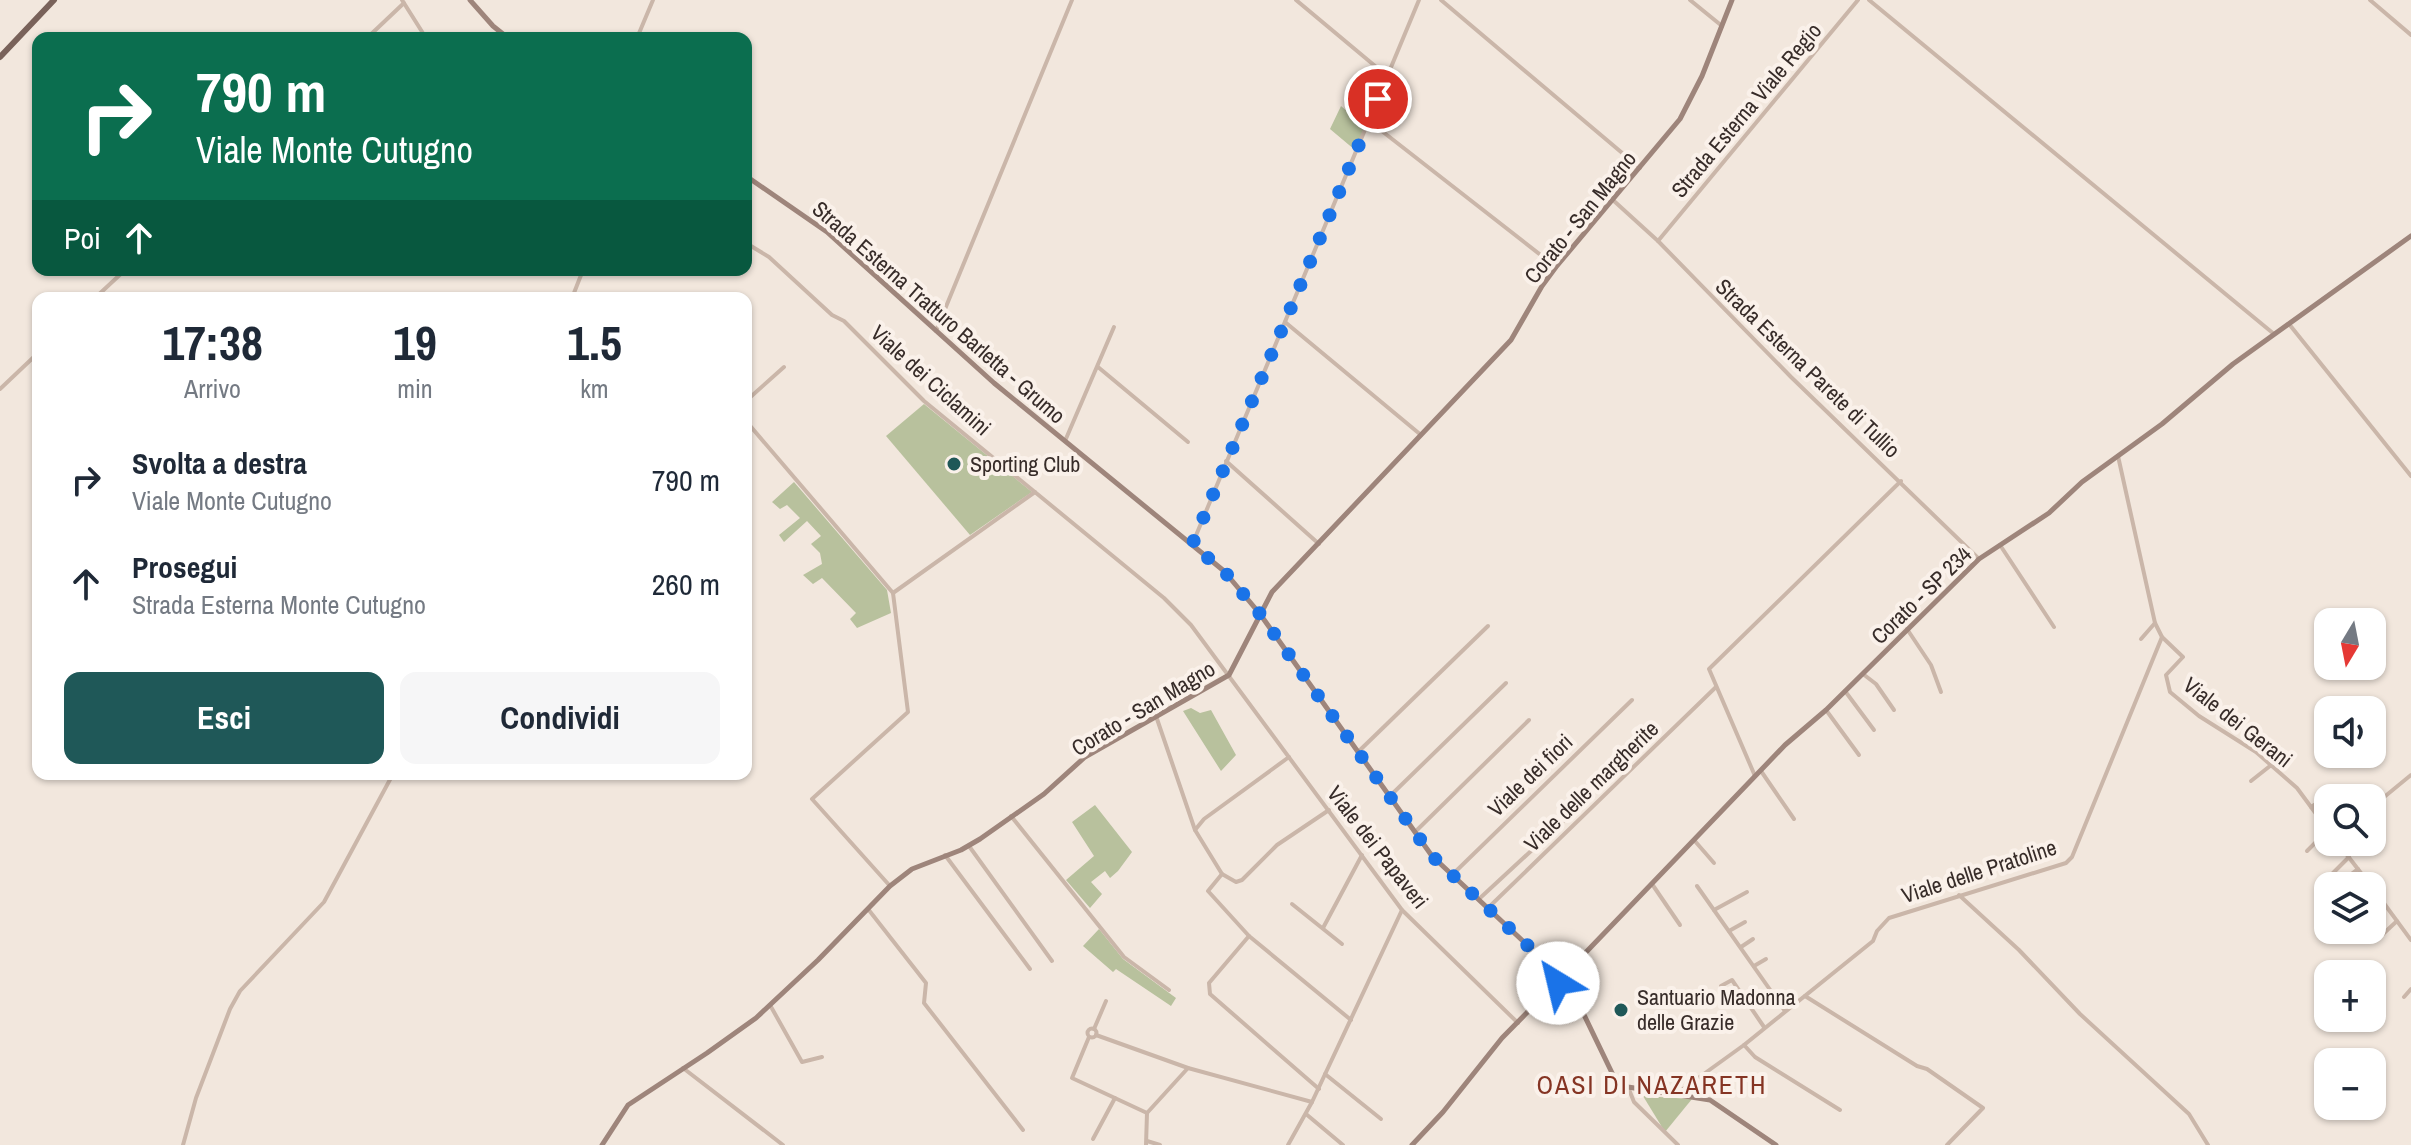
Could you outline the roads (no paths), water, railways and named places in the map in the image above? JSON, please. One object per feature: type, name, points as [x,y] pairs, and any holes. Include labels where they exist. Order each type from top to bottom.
[{"type":"main road","points":[[0,57],[54,0]]},
{"type":"main road","points":[[470,0],[500,32]]},
{"type":"main road","name":"Corato - San Magno","points":[[602,1145],[628,1105],[756,1018],[890,886],[912,869],[969,846],[1044,794],[1085,757],[1229,675],[1272,592],[1511,340],[1556,267],[1680,119],[1702,76],[1732,0]]},
{"type":"main road","name":"Strada Esterna Tratturo Barletta - Grumo","points":[[752,180],[827,232],[936,331],[1224,571],[1260,614],[1432,856],[1564,979]]},
{"type":"main road","name":"Corato - SP 234","points":[[1412,1145],[1443,1112],[1502,1038],[1564,979],[1755,776],[1979,559],[2049,513],[2082,482],[2162,424],[2274,334],[2411,236]]},
{"type":"main road","points":[[1564,979],[1614,1077],[1628,1087],[1710,1100],[1776,1145]]},
{"type":"street","points":[[640,32],[653,0]]},
{"type":"street","points":[[936,331],[1072,0]]},
{"type":"street","points":[[1296,0],[1387,76]]},
{"type":"street","points":[[1192,545],[1419,0]]},
{"type":"street","points":[[1441,0],[1640,168]]},
{"type":"street","points":[[1690,0],[1722,26]]},
{"type":"street","name":"Strada Esterna Viale Regio","points":[[1658,241],[1858,0]]},
{"type":"street","points":[[1869,0],[2274,334]]},
{"type":"street","points":[[2370,0],[2411,35]]},
{"type":"street","points":[[373,32],[403,1],[422,32]]},
{"type":"street","points":[[1369,121],[1556,267]]},
{"type":"street","name":"Strada Esterna Parete di Tullio","points":[[1614,201],[1979,559]]},
{"type":"street","name":"Viale dei Ciclamini","points":[[752,247],[769,257],[832,315],[844,321],[924,401],[1164,598],[1191,625],[1229,675]]},
{"type":"street","points":[[101,292],[119,276]]},
{"type":"street","points":[[1285,322],[1421,435]]},
{"type":"street","points":[[2289,324],[2411,476]]},
{"type":"street","points":[[1065,441],[1114,327]]},
{"type":"street","points":[[0,389],[32,359]]},
{"type":"street","points":[[752,396],[784,367]]},
{"type":"street","points":[[1098,367],[1188,442]]},
{"type":"street","points":[[752,428],[893,593],[908,712],[812,799],[890,886]]},
{"type":"street","name":"Viale dei Gerani","points":[[2117,455],[2155,623],[2162,637],[2183,657],[2166,675],[2170,692],[2199,716],[2256,752],[2297,788],[2314,811]]},
{"type":"street","points":[[1226,461],[1319,544]]},
{"type":"street","points":[[1755,776],[1709,669],[1901,481]]},
{"type":"street","points":[[893,593],[1035,492]]},
{"type":"street","points":[[2000,545],[2054,627]]},
{"type":"street","points":[[2141,639],[2155,623]]},
{"type":"street","points":[[1358,752],[1488,626]]},
{"type":"street","points":[[1907,629],[1931,665],[1941,692]]},
{"type":"street","name":"Viale delle Pratoline","points":[[1676,1094],[1744,1045],[1873,941],[1877,931],[1889,918],[2066,863],[2072,857],[2162,637]]},
{"type":"street","points":[[1863,674],[1876,684],[1894,710]]},
{"type":"street","name":"Viale dei Papaveri","points":[[1229,675],[1402,910],[1518,1023]]},
{"type":"street","points":[[1390,796],[1506,683]]},
{"type":"street","name":"Viale delle margherite","points":[[1488,908],[1716,687]]},
{"type":"street","points":[[1845,691],[1874,730]]},
{"type":"street","name":"Viale dei fiori","points":[[1452,874],[1632,700]]},
{"type":"street","points":[[1826,710],[1859,755]]},
{"type":"street","points":[[1156,716],[1195,830],[1222,874],[1236,882],[1242,880],[1277,845],[1329,810]]},
{"type":"street","points":[[1415,832],[1529,720]]},
{"type":"street","points":[[1195,830],[1204,819],[1289,757]]},
{"type":"street","points":[[2251,781],[2270,766]]},
{"type":"street","points":[[1761,771],[1794,819]]},
{"type":"street","points":[[2386,796],[2411,775]]},
{"type":"street","points":[[183,1145],[196,1098],[230,1009],[240,991],[324,902],[390,780]]},
{"type":"street","points":[[1479,899],[1571,814]]},
{"type":"street","points":[[1011,816],[1124,957],[1169,990]]},
{"type":"street","points":[[1694,840],[1714,863]]},
{"type":"street","points":[[2307,851],[2314,844]]},
{"type":"street","points":[[969,846],[1052,961]]},
{"type":"street","points":[[945,855],[1030,969]]},
{"type":"street","points":[[1323,928],[1362,855]]},
{"type":"street","points":[[2334,872],[2349,857],[2360,872]]},
{"type":"street","points":[[2354,872],[2358,869]]},
{"type":"street","points":[[1222,874],[1208,891],[1249,936],[1351,1020]]},
{"type":"street","points":[[1652,884],[1680,925]]},
{"type":"street","points":[[1697,886],[1785,1011]]},
{"type":"street","points":[[1714,910],[1747,892]]},
{"type":"street","points":[[1959,895],[2019,950],[2080,1014],[2189,1114],[2208,1145]]},
{"type":"street","points":[[1292,904],[1342,944]]},
{"type":"street","points":[[2386,907],[2411,940]]},
{"type":"street","points":[[868,909],[926,983],[924,1003],[1023,1130]]},
{"type":"street","points":[[1288,1145],[1319,1089],[1402,910]]},
{"type":"street","points":[[2386,931],[2397,921]]},
{"type":"street","points":[[1729,931],[1745,922]]},
{"type":"street","points":[[1249,936],[1209,983],[1210,994],[1319,1089]]},
{"type":"street","points":[[1741,947],[1753,939]]},
{"type":"street","points":[[1754,966],[1766,959]]},
{"type":"street","points":[[1721,986],[1732,980],[1764,1027]]},
{"type":"street","points":[[2404,997],[2411,989]]},
{"type":"street","points":[[1805,996],[1917,1066],[1927,1069],[1983,1108],[1947,1145]]},
{"type":"street","points":[[1095,1032],[1106,1001]]},
{"type":"street","points":[[770,1005],[802,1062],[822,1057]]},
{"type":"street","points":[[1147,1113],[1072,1078],[1089,1037],[1088,1030],[1188,1068],[1312,1102]]},
{"type":"street","points":[[1744,1045],[1755,1057],[1840,1110]]},
{"type":"street","points":[[683,1068],[783,1145]]},
{"type":"street","points":[[1160,1145],[1147,1143],[1147,1113],[1188,1068]]},
{"type":"street","points":[[1325,1074],[1381,1119]]},
{"type":"street","points":[[1628,1087],[1634,1102],[1678,1145]]},
{"type":"street","points":[[1093,1139],[1115,1098]]},
{"type":"street","points":[[1306,1114],[1343,1145]]},
{"type":"place","name":"Sporting Club","points":[[954,464]]},
{"type":"place","name":"Santuario Madonna delle Grazie","points":[[1621,1010]]},
{"type":"district","name":"OASI DI NAZARETH","points":[[1652,1085]]}]
